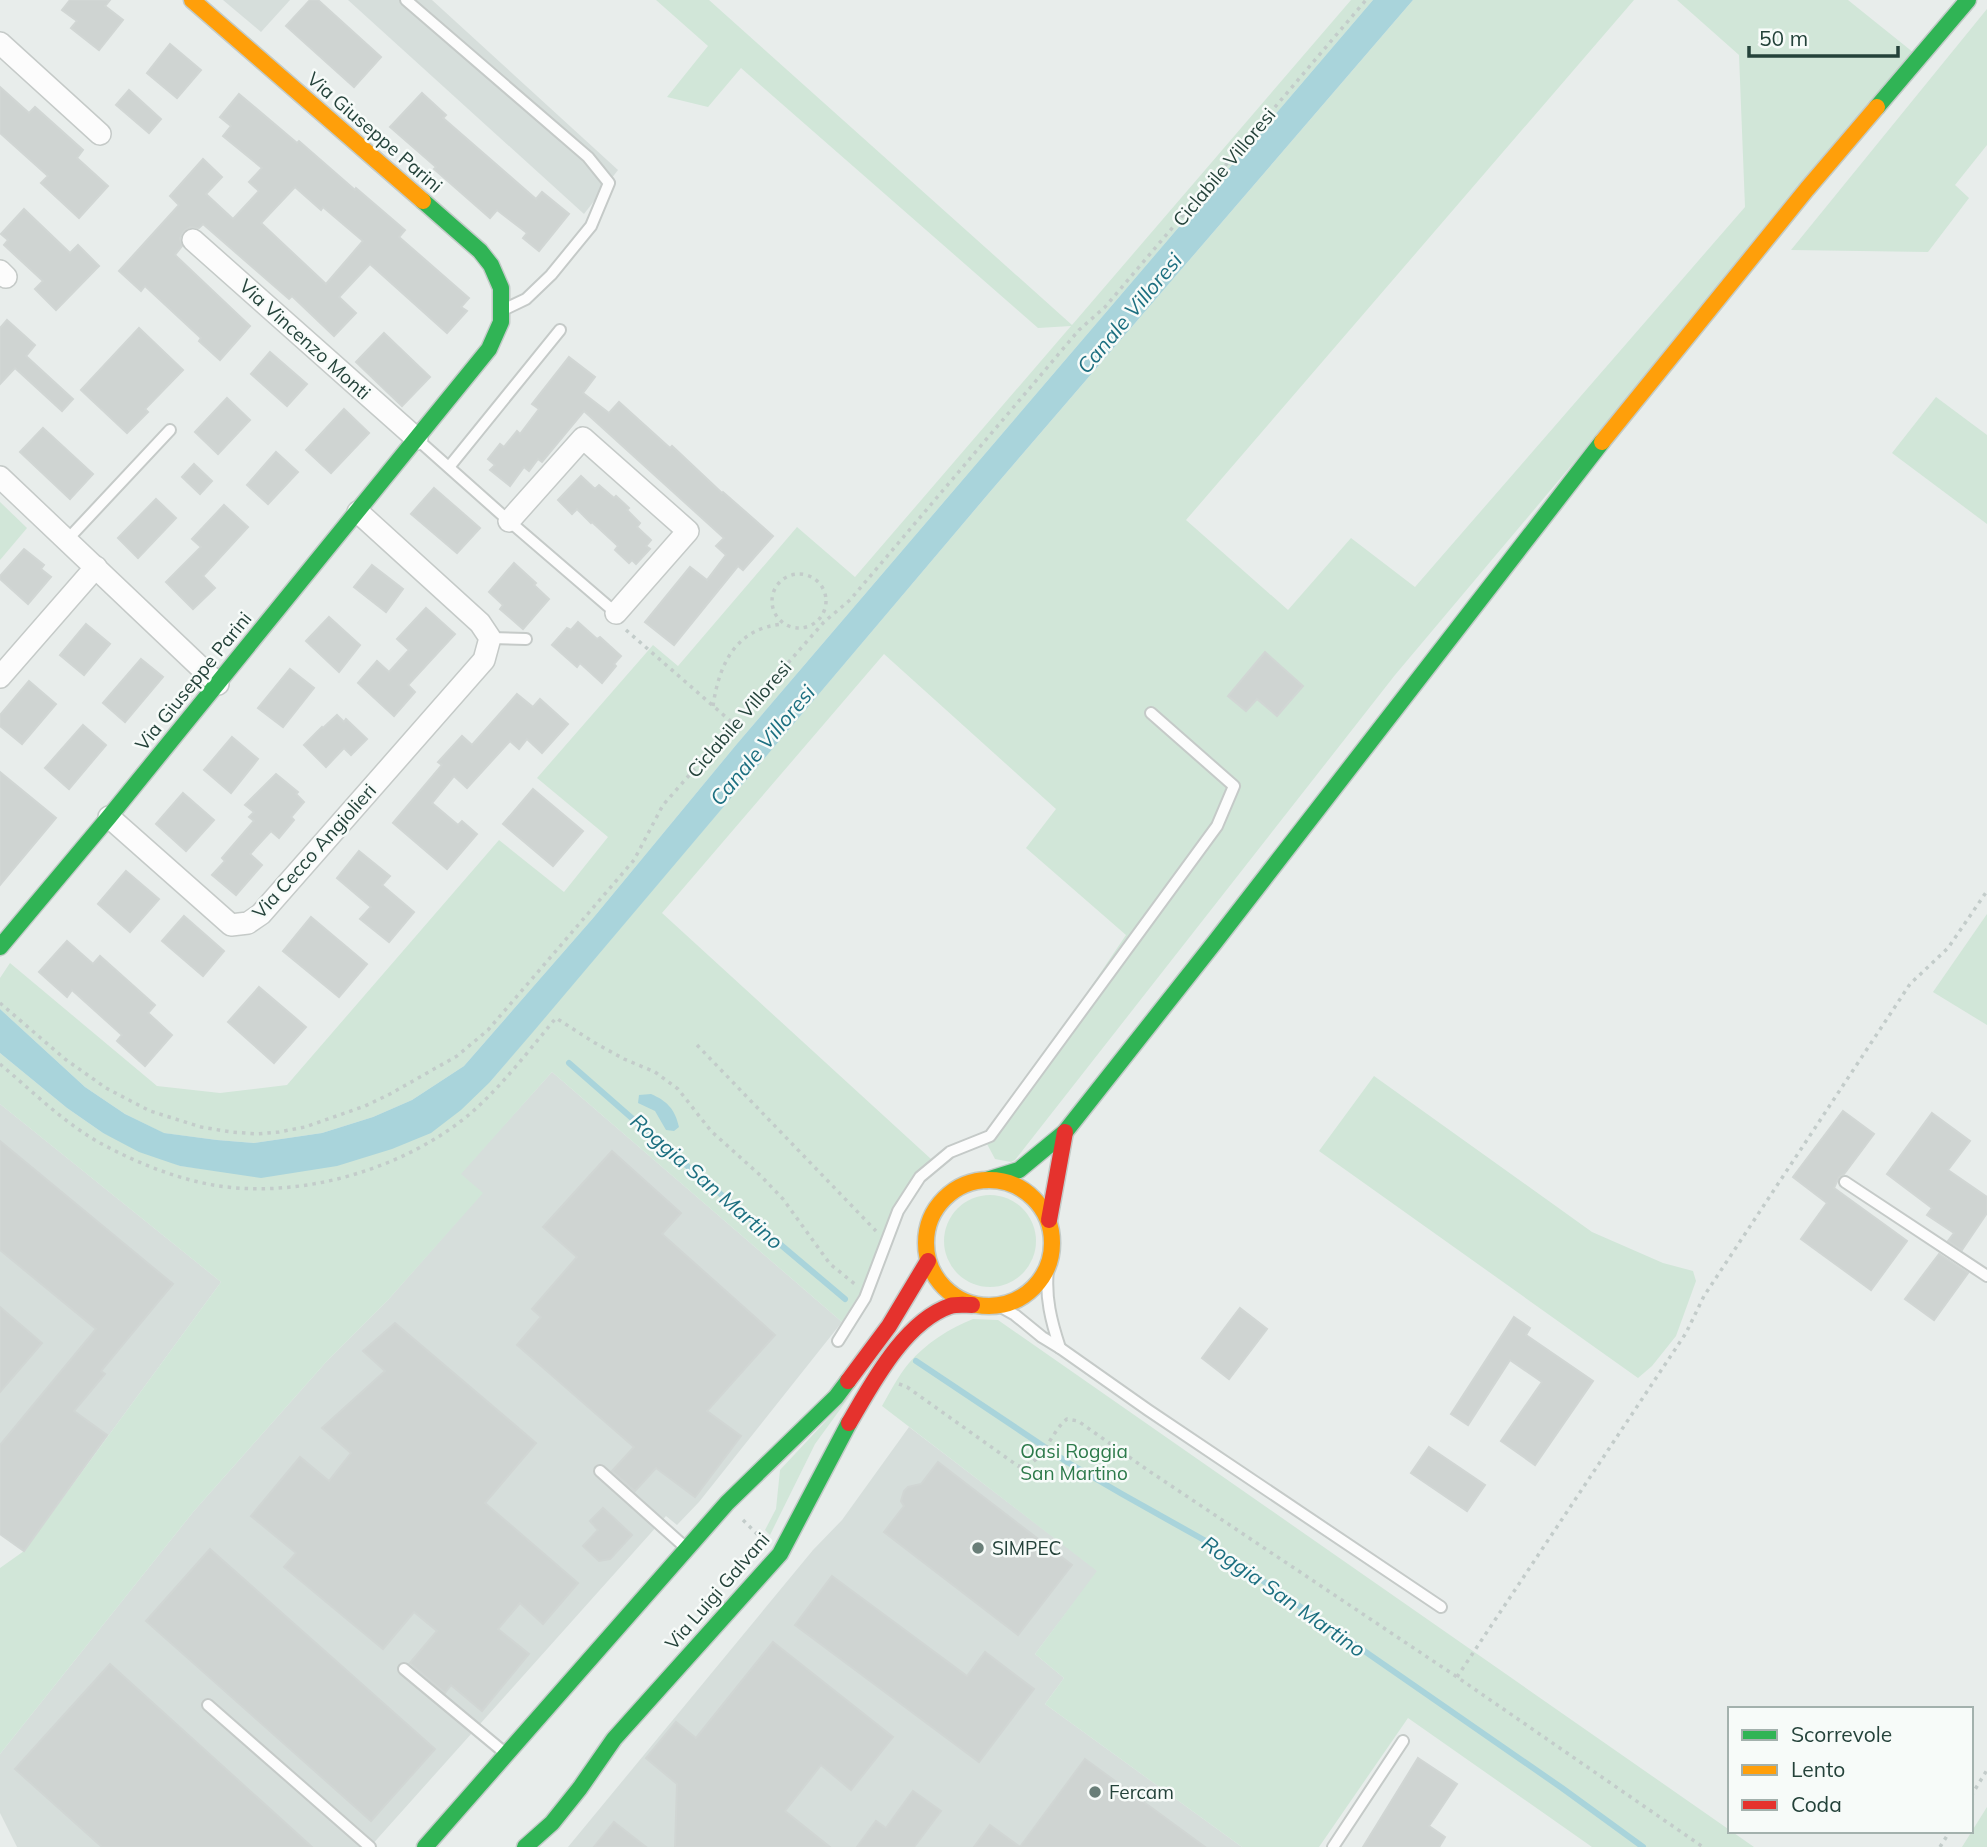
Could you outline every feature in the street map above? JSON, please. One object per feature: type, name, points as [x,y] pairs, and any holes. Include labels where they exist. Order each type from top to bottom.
[{"type":"main road","name":"Via Giuseppe Parini","points":[[0,947],[218,684],[489,349],[500,322],[501,288],[491,265],[480,251],[192,0]]},
{"type":"main road","points":[[988,1180],[1013,1184],[1024,1190],[1043,1208],[1049,1220],[1053,1244],[1048,1269],[1036,1287],[1019,1300],[999,1307],[972,1305],[953,1296],[944,1289],[932,1271],[928,1261],[926,1238],[932,1216],[938,1206],[955,1190],[976,1181],[1019,1170],[1065,1132],[1601,444],[1807,189],[1968,0]]},
{"type":"main road","points":[[1049,1220],[1065,1132]]},
{"type":"main road","points":[[425,1847],[727,1503],[836,1397],[889,1326],[928,1261]]},
{"type":"main road","name":"Via Luigi Galvani","points":[[525,1847],[552,1823],[614,1739],[780,1554],[854,1415],[879,1373],[907,1338],[926,1319],[952,1305],[972,1305]]},
{"type":"street","points":[[0,43],[100,134]]},
{"type":"street","name":"Via Vincenzo Monti","points":[[193,240],[417,439]]},
{"type":"street","points":[[509,521],[583,438],[688,531],[616,613]]},
{"type":"street","points":[[0,477],[218,684]]},
{"type":"street","points":[[358,512],[481,623],[490,638]]},
{"type":"street","points":[[0,677],[96,567]]},
{"type":"street","name":"Via Cecco Angiolieri","points":[[109,817],[231,925],[248,923],[261,914],[484,660],[490,638]]},
{"type":"lane","points":[[407,0],[589,157],[609,183],[591,226],[551,275],[526,299],[501,312]]},
{"type":"lane","points":[[449,467],[560,330]]},
{"type":"lane","points":[[67,540],[170,430]]},
{"type":"lane","points":[[417,439],[616,613]]},
{"type":"lane","points":[[490,638],[526,639]]},
{"type":"lane","points":[[838,1341],[865,1297],[898,1211],[920,1177],[950,1152],[990,1136],[1217,826],[1234,786],[1151,713]]},
{"type":"lane","points":[[1846,1182],[1987,1276]]},
{"type":"lane","points":[[1048,1269],[1046,1289],[1050,1320],[1060,1348]]},
{"type":"lane","points":[[999,1307],[1015,1315],[1042,1338],[1441,1607]]},
{"type":"lane","points":[[600,1471],[687,1549]]},
{"type":"lane","points":[[404,1669],[508,1755]]},
{"type":"lane","points":[[208,1705],[370,1847]]},
{"type":"lane","points":[[1333,1847],[1403,1741]]},
{"type":"path","name":"Ciclabile Villoresi","points":[[0,1003],[65,1059],[106,1088],[150,1111],[201,1127],[231,1132],[257,1134],[305,1127],[365,1106],[457,1056],[488,1030],[634,860],[663,805],[824,622],[850,600],[1079,330],[1105,307],[1366,0]]},
{"type":"path","points":[[713,706],[725,661],[746,637],[772,625],[805,628],[816,624],[824,615],[826,593],[820,583],[811,576],[799,573],[788,576],[779,583],[773,593],[775,615],[783,624]]},
{"type":"path","points":[[616,613],[619,624],[735,725]]},
{"type":"path","points":[[1457,1677],[1686,1333],[1704,1296],[1910,984],[1948,948],[1987,891]]},
{"type":"path","points":[[0,1064],[71,1124],[124,1156],[154,1168],[214,1185],[273,1188],[340,1178],[378,1167],[441,1135],[471,1113],[498,1087],[556,1018],[595,1043],[655,1073],[678,1089],[710,1131],[761,1175],[783,1199],[821,1252],[865,1297]]},
{"type":"path","points":[[696,1045],[887,1242]]},
{"type":"path","points":[[891,1381],[907,1387],[1018,1466],[1027,1467],[1035,1461],[1059,1426],[1067,1419],[1078,1421],[1703,1847]]},
{"type":"path","points":[[1973,1793],[1987,1770]]},
{"type":"shaded area","points":[[223,0],[290,0],[261,32]]},
{"type":"shaded area","points":[[348,0],[432,0],[618,170],[584,214]]},
{"type":"shaded area","points":[[552,1072],[842,1322],[699,1502],[677,1525],[666,1516],[370,1847],[17,1847],[0,1813],[0,1754],[194,1511],[327,1361],[388,1300],[482,1193],[460,1174]]},
{"type":"shaded area","points":[[0,1104],[221,1282],[24,1551],[0,1534]]},
{"type":"shaded area","points":[[909,1427],[1098,1571],[1035,1654],[1064,1678],[1045,1704],[1242,1847],[568,1847],[813,1550],[842,1520]]},
{"type":"green space","points":[[656,0],[709,0],[1072,325],[1351,0],[1373,0],[736,745],[594,917],[464,1066],[412,1100],[373,1117],[322,1133],[254,1143],[163,1133],[125,1114],[85,1087],[0,1009],[0,978],[10,963],[157,1086],[220,1093],[287,1085],[499,840],[564,892],[608,837],[537,778],[653,645],[678,666],[797,527],[855,577],[1071,326],[1038,328],[741,68],[708,107],[667,97],[708,46]]},
{"type":"green space","points":[[1413,0],[1634,0],[1186,520],[1288,610],[1351,538],[1415,587],[1745,207],[1739,55],[1677,0],[1848,0],[1914,53],[1761,240],[1395,675],[1015,1160],[1011,1162],[995,1159],[986,1142],[1126,935],[1026,848],[1056,809],[884,654],[662,913],[931,1159],[918,1173],[891,1213],[860,1293],[842,1322],[552,1072],[461,1174],[483,1193],[388,1300],[327,1361],[194,1511],[0,1754],[0,1568],[24,1551],[221,1282],[0,1104],[0,1053],[67,1108],[103,1133],[180,1166],[213,1170],[490,1082],[989,493]]},
{"type":"green space","points":[[1987,9],[1987,145],[1955,185],[1969,198],[1928,252],[1791,250]]},
{"type":"green space","points":[[1936,397],[1987,435],[1987,524],[1892,453]]},
{"type":"green space","points":[[0,502],[27,528],[0,560]]},
{"type":"green space","points":[[1987,914],[1987,1025],[1933,992]]},
{"type":"green space","points":[[1374,1076],[1592,1232],[1663,1263],[1693,1271],[1696,1281],[1676,1336],[1652,1366],[1638,1378],[1319,1151]]},
{"type":"green space","points":[[990,1195],[1007,1199],[1022,1209],[1032,1224],[1036,1241],[1032,1258],[1022,1273],[1007,1283],[990,1287],[973,1283],[958,1273],[948,1258],[944,1241],[948,1224],[958,1209],[973,1199]]},
{"type":"green space","name":"Oasi Roggia San Martino","points":[[973,1319],[998,1320],[1728,1829],[1728,1833],[1734,1833],[1754,1847],[1592,1847],[1408,1718],[1319,1847],[1242,1847],[1045,1704],[1064,1678],[1035,1654],[1097,1571],[882,1406],[901,1373],[915,1356],[938,1337]]},
{"type":"green space","points":[[852,1393],[815,1444],[770,1535],[765,1530],[776,1509],[780,1470]]},
{"type":"green space","points":[[1987,1807],[1987,1847],[1962,1847]]},
{"type":"water","name":"Canale Villoresi","points":[[1373,0],[1413,0],[989,493],[533,1032],[490,1082],[461,1110],[431,1133],[392,1149],[337,1166],[261,1178],[180,1166],[139,1152],[103,1133],[67,1108],[0,1053],[0,1009],[85,1087],[125,1114],[164,1133],[254,1143],[322,1133],[373,1117],[412,1100],[464,1066],[594,917],[736,745]]},
{"type":"water","points":[[651,1094],[673,1110],[679,1127],[674,1131],[666,1130],[655,1111],[638,1103],[639,1095]]},
{"type":"building","points":[[70,0],[110,0],[105,6],[123,20],[99,50],[71,28],[77,21],[62,10]]},
{"type":"building","points":[[310,0],[318,0],[381,57],[354,87],[286,26]]},
{"type":"building","points":[[170,44],[201,70],[177,98],[147,73]]},
{"type":"building","points":[[0,87],[29,113],[35,107],[83,150],[77,158],[108,186],[79,218],[41,183],[48,176],[0,133]]},
{"type":"building","points":[[129,90],[161,119],[149,133],[116,105]]},
{"type":"building","points":[[422,93],[446,115],[443,118],[536,199],[542,192],[569,214],[539,251],[523,238],[527,233],[497,210],[490,218],[390,127]]},
{"type":"building","points":[[239,94],[297,143],[299,141],[405,230],[399,237],[469,298],[461,307],[467,311],[447,333],[370,264],[339,297],[356,313],[334,336],[292,296],[289,299],[203,224],[199,228],[190,227],[184,231],[180,238],[182,246],[175,255],[250,326],[220,360],[199,341],[201,338],[145,286],[141,291],[119,271],[179,205],[170,196],[203,159],[222,177],[206,194],[233,219],[259,191],[249,182],[262,168],[223,136],[231,126],[220,117]],"holes":[[[295,187],[321,210],[323,207],[363,241],[326,284],[261,223]]]},
{"type":"building","points":[[24,209],[70,253],[78,245],[99,266],[56,310],[35,289],[43,281],[4,245],[8,240],[1,234]]},
{"type":"building","points":[[7,320],[35,345],[26,356],[73,399],[62,411],[15,368],[0,384],[0,328]]},
{"type":"building","points":[[139,328],[183,370],[145,409],[148,412],[127,433],[81,390]]},
{"type":"building","points":[[384,333],[430,377],[402,406],[356,362]]},
{"type":"building","points":[[270,352],[307,384],[287,406],[251,374]]},
{"type":"building","points":[[569,357],[595,377],[583,393],[609,413],[619,402],[773,536],[743,570],[738,566],[674,645],[645,622],[690,567],[707,580],[726,555],[716,546],[724,538],[584,411],[542,462],[538,459],[529,471],[524,467],[510,486],[490,470],[495,465],[488,459],[500,444],[504,447],[517,431],[520,434],[539,409],[532,404]]},
{"type":"building","points":[[227,398],[250,420],[218,454],[195,432]]},
{"type":"building","points":[[344,409],[369,433],[331,473],[306,450]]},
{"type":"building","points":[[43,428],[93,474],[70,499],[20,452]]},
{"type":"building","points":[[276,452],[298,472],[268,504],[247,485]]},
{"type":"building","points":[[194,464],[212,481],[200,494],[182,477]]},
{"type":"building","points":[[581,476],[595,489],[599,485],[614,498],[616,496],[640,523],[637,527],[651,540],[646,546],[650,549],[636,564],[632,560],[629,563],[615,550],[618,546],[577,509],[572,514],[558,500]]},
{"type":"building","points":[[434,488],[480,528],[457,553],[411,514]]},
{"type":"building","points":[[156,499],[176,518],[138,558],[118,538]]},
{"type":"building","points":[[224,505],[248,527],[203,576],[215,588],[193,609],[166,582],[201,547],[192,539]]},
{"type":"building","points":[[24,549],[44,565],[41,569],[51,577],[28,604],[0,579]]},
{"type":"building","points":[[514,563],[549,599],[523,629],[500,609],[503,605],[489,592]]},
{"type":"building","points":[[372,565],[403,589],[386,612],[354,587]]},
{"type":"building","points":[[426,608],[455,634],[408,685],[415,692],[394,716],[358,683],[377,661],[389,672],[409,650],[397,639]]},
{"type":"building","points":[[329,617],[360,645],[339,672],[306,641]]},
{"type":"building","points":[[578,622],[621,656],[602,683],[580,663],[577,667],[552,645],[567,628],[571,630]]},
{"type":"building","points":[[86,624],[110,644],[84,675],[60,655]]},
{"type":"building","points":[[1265,652],[1303,686],[1277,716],[1257,699],[1246,711],[1228,696]]},
{"type":"building","points":[[141,659],[163,677],[125,722],[103,703]]},
{"type":"building","points":[[290,669],[314,688],[283,727],[258,708]]},
{"type":"building","points":[[29,681],[56,704],[22,744],[0,726],[0,715]]},
{"type":"building","points":[[517,694],[533,707],[540,699],[568,724],[542,753],[527,739],[519,749],[510,741],[467,788],[454,776],[432,803],[458,825],[462,821],[477,834],[447,869],[393,823],[442,765],[438,762],[462,736],[472,745]]},
{"type":"building","points":[[337,715],[344,722],[346,719],[367,739],[351,755],[344,748],[326,767],[304,745]]},
{"type":"building","points":[[83,725],[106,745],[69,789],[45,768]]},
{"type":"building","points":[[232,737],[258,759],[231,793],[204,770]]},
{"type":"building","points":[[0,772],[56,818],[0,885]]},
{"type":"building","points":[[276,774],[298,792],[296,794],[304,802],[291,817],[294,820],[279,838],[271,831],[250,854],[262,865],[236,895],[212,875],[225,861],[222,858],[254,821],[249,817],[254,812],[245,805]]},
{"type":"building","points":[[533,789],[583,831],[553,866],[503,824]]},
{"type":"building","points":[[183,793],[214,820],[186,851],[156,824]]},
{"type":"building","points":[[359,851],[390,876],[382,885],[414,912],[389,942],[360,919],[371,907],[337,878]]},
{"type":"building","points":[[126,871],[159,899],[130,932],[98,904]]},
{"type":"building","points":[[184,916],[224,951],[203,976],[162,941]]},
{"type":"building","points":[[311,917],[367,964],[339,997],[283,951]]},
{"type":"building","points":[[67,941],[93,964],[100,956],[155,1005],[148,1013],[172,1035],[145,1066],[117,1041],[122,1035],[72,990],[67,997],[39,972]]},
{"type":"building","points":[[259,987],[306,1027],[274,1063],[228,1022]]},
{"type":"building","points":[[1843,1111],[1874,1134],[1839,1177],[1834,1188],[1907,1241],[1871,1290],[1801,1239],[1827,1203],[1793,1177]]},
{"type":"building","points":[[1932,1113],[1970,1141],[1948,1170],[1987,1197],[1987,1213],[1962,1250],[1948,1241],[1954,1233],[1927,1215],[1932,1208],[1887,1174]]},
{"type":"building","points":[[0,1141],[173,1284],[101,1371],[105,1374],[74,1411],[107,1435],[24,1551],[0,1534],[0,1445],[96,1329],[0,1250]]},
{"type":"building","points":[[612,1151],[681,1213],[662,1234],[775,1335],[707,1411],[741,1436],[695,1497],[656,1468],[635,1491],[612,1471],[634,1447],[517,1345],[541,1317],[532,1309],[577,1257],[543,1227]]},
{"type":"building","points":[[1939,1254],[1968,1273],[1934,1320],[1905,1299]]},
{"type":"building","points":[[0,1307],[42,1343],[0,1392]]},
{"type":"building","points":[[1240,1308],[1267,1329],[1229,1379],[1202,1358]]},
{"type":"building","points":[[1514,1317],[1530,1328],[1526,1335],[1593,1381],[1535,1465],[1501,1441],[1542,1382],[1510,1360],[1468,1425],[1451,1414]]},
{"type":"building","points":[[395,1323],[536,1443],[485,1503],[578,1583],[543,1624],[520,1603],[498,1629],[529,1654],[482,1711],[451,1685],[445,1693],[410,1663],[437,1631],[414,1612],[383,1649],[284,1567],[296,1553],[251,1516],[300,1457],[329,1481],[351,1453],[322,1428],[385,1371],[363,1351]]},
{"type":"building","points":[[1429,1447],[1485,1485],[1467,1511],[1411,1473]]},
{"type":"building","name":"SIMPEC","points":[[938,1462],[1072,1565],[1018,1635],[884,1532],[904,1506],[901,1501],[904,1491],[908,1487],[921,1484]]},
{"type":"building","points":[[603,1508],[632,1535],[610,1559],[599,1561],[583,1546],[598,1530],[590,1521]]},
{"type":"building","points":[[210,1549],[435,1749],[371,1821],[146,1621]]},
{"type":"building","points":[[832,1576],[967,1676],[985,1652],[1034,1689],[979,1762],[795,1625]]},
{"type":"building","points":[[773,1642],[893,1737],[851,1790],[821,1765],[785,1811],[830,1847],[675,1847],[677,1784],[646,1758],[676,1722],[696,1738]]},
{"type":"building","points":[[110,1664],[312,1847],[102,1847],[15,1769]]},
{"type":"building","points":[[1418,1758],[1457,1784],[1429,1826],[1445,1837],[1439,1847],[1363,1847]]},
{"type":"building","name":"Fercam","points":[[1085,1759],[1205,1847],[1020,1847]]},
{"type":"building","points":[[913,1791],[941,1811],[914,1847],[857,1847],[876,1821],[886,1828]]},
{"type":"building","points":[[614,1822],[646,1847],[594,1847]]},
{"type":"building","points":[[990,1825],[1020,1847],[974,1847]]},
{"type":"waterway","name":"Roggia San Martino","points":[[569,1063],[845,1299]]},
{"type":"waterway","name":"Roggia San Martino","points":[[916,1361],[1067,1462],[1204,1540],[1643,1847]]},
{"type":"traffic: fast","points":[[1877,107],[1968,0]]},
{"type":"traffic: fast","points":[[0,947],[489,349],[501,322],[501,288],[491,265],[480,251],[423,201]]},
{"type":"traffic: fast","points":[[987,1180],[1019,1170],[1065,1132],[1602,442]]},
{"type":"traffic: fast","points":[[425,1847],[727,1503],[836,1397],[848,1381]]},
{"type":"traffic: fast","points":[[525,1847],[552,1823],[614,1739],[780,1554],[849,1423]]},
{"type":"traffic: slow","points":[[192,0],[423,201]]},
{"type":"traffic: slow","points":[[1602,442],[1877,107]]},
{"type":"traffic: slow","points":[[989,1180],[1013,1184],[1034,1198],[1048,1219],[1052,1243],[1048,1267],[1034,1288],[1013,1302],[989,1306],[965,1302],[944,1288],[930,1267],[926,1243],[930,1219],[944,1198],[965,1184],[989,1180]]},
{"type":"traffic: jam","points":[[1049,1220],[1065,1132]]},
{"type":"traffic: jam","points":[[848,1381],[889,1326],[928,1261]]},
{"type":"traffic: jam","points":[[849,1423],[891,1356],[918,1326],[933,1314],[950,1306],[972,1305]]},
{"type":"place","name":"SIMPEC","points":[[978,1548]]},
{"type":"place","name":"Fercam","points":[[1095,1792]]}]
